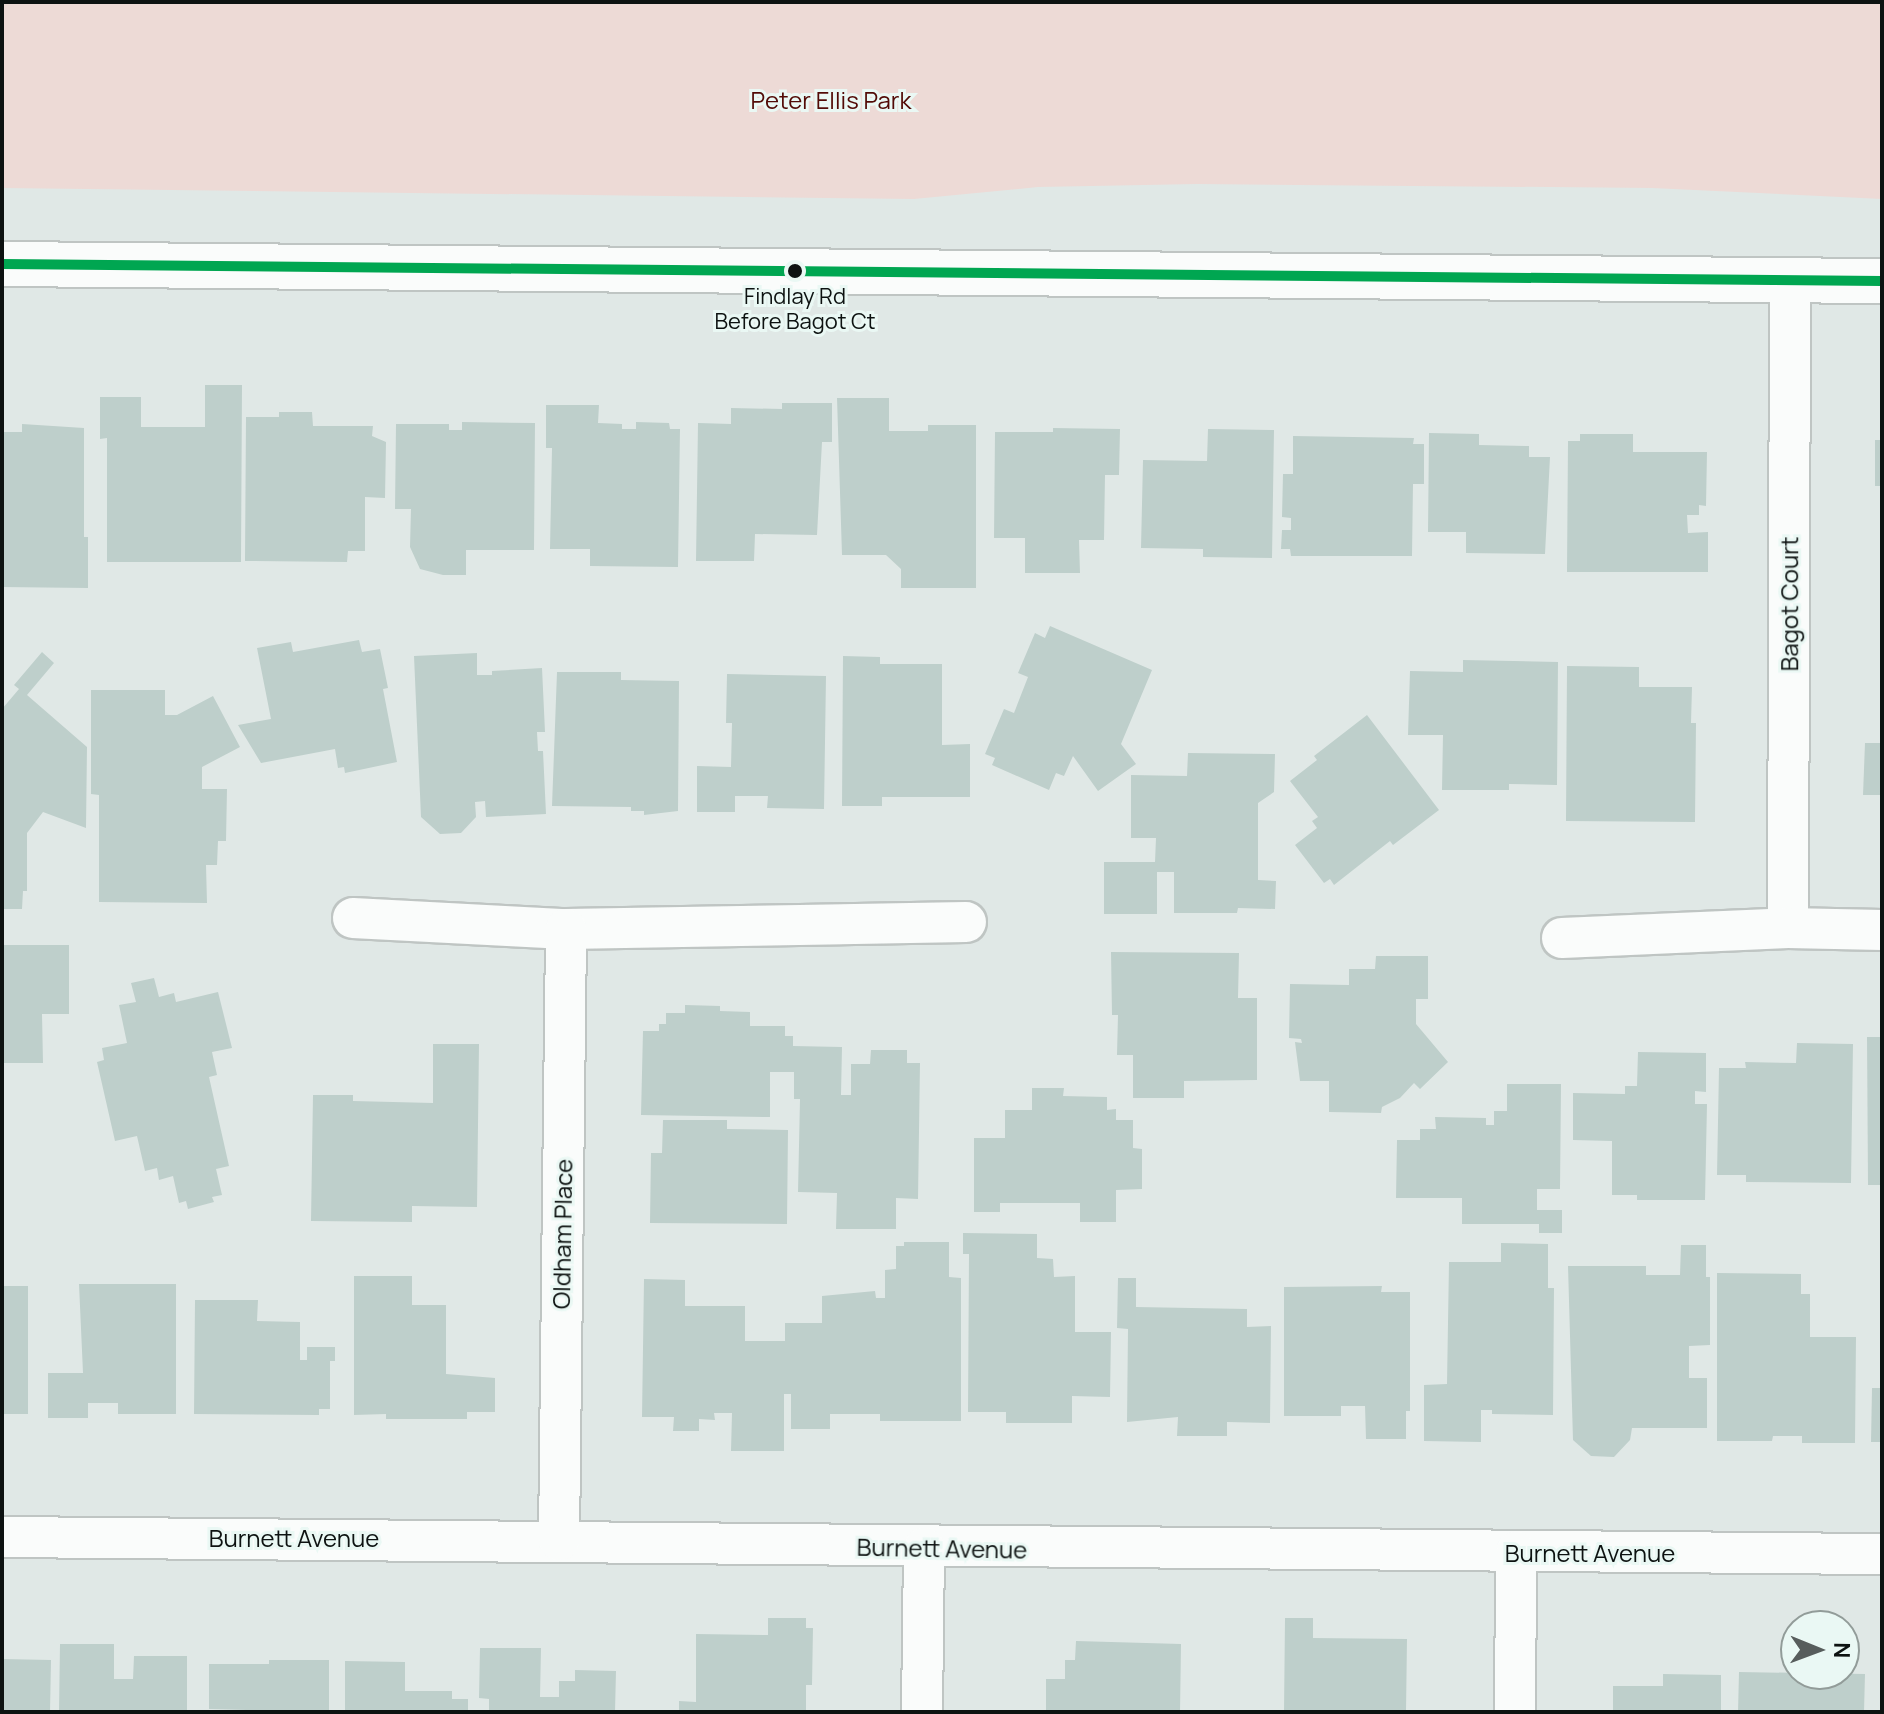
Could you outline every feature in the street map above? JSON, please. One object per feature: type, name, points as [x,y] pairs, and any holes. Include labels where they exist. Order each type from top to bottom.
[{"type":"main road","points":[[2,264],[1882,281]]},
{"type":"street","name":"Bagot Court","points":[[1788,928],[1790,279]]},
{"type":"street","points":[[353,918],[566,929],[966,922]]},
{"type":"street","points":[[1562,938],[1788,928],[1882,930]]},
{"type":"street","name":"Oldham Place","points":[[559,1540],[566,929]]},
{"type":"street","name":"Burnett Avenue","points":[[2,1537],[559,1540],[924,1548],[1882,1554]]},
{"type":"street","points":[[922,1712],[924,1548]]},
{"type":"street","points":[[1515,1712],[1516,1552]]},
{"type":"green space","name":"Peter Ellis Park","points":[[2,2],[1882,2],[1882,199],[1652,188],[1197,184],[1038,187],[914,199],[2,188]]},
{"type":"building","points":[[205,385],[242,385],[241,562],[107,562],[107,438],[100,439],[100,397],[141,397],[141,427],[205,427]]},
{"type":"building","points":[[837,398],[889,398],[889,431],[928,431],[928,425],[976,425],[976,588],[901,588],[901,569],[886,555],[842,555]]},
{"type":"building","points":[[782,403],[832,403],[832,442],[822,442],[817,535],[755,534],[754,561],[696,561],[698,423],[731,424],[731,408],[782,409]]},
{"type":"building","points":[[546,405],[599,405],[598,423],[622,424],[622,429],[636,429],[636,422],[669,423],[670,429],[680,429],[678,567],[590,566],[590,549],[550,549],[552,448],[546,448]]},
{"type":"building","points":[[279,412],[312,412],[313,426],[373,426],[372,436],[386,442],[385,498],[365,497],[365,551],[348,551],[347,562],[245,561],[246,417],[279,417]]},
{"type":"building","points":[[462,422],[535,423],[534,550],[466,550],[466,575],[443,575],[420,569],[410,547],[411,509],[395,509],[396,424],[449,424],[449,430],[462,430]]},
{"type":"building","points":[[22,424],[84,428],[84,537],[88,537],[88,588],[2,587],[2,432],[22,432]]},
{"type":"building","points":[[1053,428],[1120,429],[1119,475],[1105,475],[1104,540],[1079,540],[1080,573],[1025,573],[1025,538],[994,538],[995,432],[1053,432]]},
{"type":"building","points":[[1208,429],[1274,430],[1272,558],[1203,557],[1203,549],[1141,548],[1143,460],[1207,461]]},
{"type":"building","points":[[1429,433],[1479,434],[1479,445],[1529,446],[1529,457],[1550,457],[1545,554],[1466,553],[1466,532],[1428,532]]},
{"type":"building","points":[[1580,434],[1633,434],[1633,452],[1707,452],[1706,506],[1699,505],[1699,515],[1687,515],[1688,533],[1708,532],[1708,572],[1567,572],[1568,441],[1580,441]]},
{"type":"building","points":[[1293,436],[1414,438],[1413,444],[1424,444],[1424,484],[1413,484],[1412,556],[1291,556],[1290,549],[1281,549],[1282,530],[1291,530],[1291,518],[1282,517],[1283,474],[1293,474]]},
{"type":"building","points":[[1875,440],[1882,440],[1882,486],[1875,486]]},
{"type":"building","points":[[1050,626],[1152,670],[1121,744],[1136,764],[1098,791],[1073,756],[1064,776],[1056,773],[1049,790],[992,765],[995,758],[985,754],[1004,709],[1014,713],[1028,677],[1018,673],[1035,633],[1045,638]]},
{"type":"building","points":[[359,640],[362,652],[380,649],[388,688],[383,689],[397,762],[345,773],[344,767],[338,768],[335,749],[261,763],[238,725],[271,719],[257,648],[291,642],[293,652]]},
{"type":"building","points":[[42,652],[54,663],[27,695],[87,747],[86,828],[43,812],[27,833],[27,891],[23,891],[22,909],[2,909],[2,709],[19,689],[14,685]]},
{"type":"building","points":[[477,653],[477,675],[542,668],[545,732],[537,732],[538,751],[543,751],[546,814],[486,817],[485,801],[475,802],[476,817],[461,833],[440,834],[421,817],[414,656]]},
{"type":"building","points":[[843,656],[880,657],[880,664],[942,664],[942,745],[970,744],[970,797],[882,797],[882,806],[842,806]]},
{"type":"building","points":[[1463,660],[1558,662],[1557,785],[1509,784],[1509,790],[1442,790],[1443,735],[1408,735],[1410,671],[1463,672]]},
{"type":"building","points":[[1567,666],[1639,667],[1639,687],[1692,687],[1691,723],[1696,723],[1695,822],[1566,821]]},
{"type":"building","points":[[557,672],[621,672],[621,680],[679,681],[678,811],[644,815],[644,811],[631,811],[631,807],[552,806]]},
{"type":"building","points":[[727,674],[826,676],[824,809],[767,808],[768,796],[735,796],[735,812],[697,812],[697,766],[731,767],[732,723],[726,723]]},
{"type":"building","points":[[91,690],[165,690],[165,715],[177,715],[213,696],[240,747],[202,767],[202,789],[227,789],[226,841],[218,841],[217,865],[206,865],[207,903],[99,902],[99,795],[91,794]]},
{"type":"building","points":[[1367,715],[1439,810],[1393,845],[1390,841],[1334,885],[1330,879],[1324,883],[1295,845],[1317,828],[1312,821],[1318,817],[1290,781],[1317,760],[1314,756]]},
{"type":"building","points":[[1865,743],[1882,743],[1882,795],[1863,795]]},
{"type":"building","points":[[1188,753],[1275,754],[1274,792],[1258,803],[1258,880],[1276,881],[1275,909],[1238,908],[1237,913],[1174,913],[1174,872],[1157,872],[1157,914],[1104,914],[1104,862],[1155,862],[1156,838],[1131,838],[1131,775],[1187,776]]},
{"type":"building","points":[[2,945],[69,945],[69,1014],[42,1014],[43,1063],[3,1063]]},
{"type":"building","points":[[1111,952],[1239,953],[1238,998],[1257,998],[1257,1080],[1184,1081],[1184,1098],[1133,1098],[1133,1055],[1117,1055],[1118,1015],[1112,1015]]},
{"type":"building","points":[[1376,956],[1428,956],[1428,999],[1416,999],[1416,1024],[1448,1062],[1420,1089],[1414,1083],[1400,1098],[1382,1107],[1381,1113],[1329,1112],[1329,1081],[1300,1081],[1295,1042],[1302,1043],[1301,1039],[1289,1038],[1290,984],[1349,985],[1349,969],[1375,969]]},
{"type":"building","points":[[154,978],[159,997],[174,993],[176,1002],[218,992],[232,1048],[212,1052],[217,1075],[209,1077],[229,1166],[216,1169],[222,1195],[212,1197],[214,1202],[188,1209],[186,1201],[179,1203],[173,1176],[159,1180],[157,1168],[145,1171],[137,1136],[115,1141],[97,1062],[104,1060],[102,1048],[127,1043],[119,1005],[136,1002],[131,983]]},
{"type":"building","points":[[685,1005],[720,1006],[720,1011],[750,1012],[750,1026],[785,1026],[785,1036],[793,1036],[793,1046],[842,1047],[841,1095],[851,1095],[851,1064],[870,1064],[871,1050],[907,1050],[907,1063],[920,1063],[918,1199],[896,1198],[896,1229],[836,1229],[837,1193],[798,1192],[800,1099],[794,1099],[794,1072],[770,1072],[770,1117],[641,1115],[643,1031],[659,1031],[659,1024],[666,1024],[666,1013],[685,1013]]},
{"type":"building","points":[[1867,1037],[1882,1037],[1882,1185],[1868,1185]]},
{"type":"building","points":[[1797,1043],[1853,1044],[1851,1183],[1746,1182],[1746,1175],[1717,1175],[1719,1068],[1746,1068],[1745,1062],[1796,1063]]},
{"type":"building","points":[[433,1044],[479,1044],[477,1207],[412,1206],[412,1222],[311,1221],[313,1095],[353,1095],[353,1101],[433,1103]]},
{"type":"building","points":[[1638,1052],[1706,1053],[1706,1092],[1695,1091],[1695,1104],[1707,1104],[1705,1200],[1637,1200],[1637,1195],[1612,1195],[1612,1141],[1573,1140],[1573,1093],[1625,1094],[1625,1086],[1637,1086]]},
{"type":"building","points":[[1507,1084],[1561,1084],[1560,1189],[1537,1189],[1537,1210],[1562,1210],[1562,1233],[1539,1233],[1539,1224],[1462,1224],[1462,1198],[1396,1198],[1397,1140],[1420,1140],[1420,1129],[1436,1129],[1435,1117],[1486,1118],[1486,1125],[1494,1125],[1494,1111],[1507,1111]]},
{"type":"building","points":[[1032,1088],[1064,1088],[1063,1096],[1107,1097],[1107,1110],[1116,1109],[1116,1120],[1133,1120],[1133,1148],[1142,1149],[1142,1189],[1116,1190],[1116,1222],[1080,1222],[1080,1203],[1000,1203],[1000,1212],[974,1212],[974,1138],[1005,1138],[1005,1110],[1032,1110]]},
{"type":"building","points":[[663,1120],[727,1120],[727,1129],[788,1130],[787,1224],[650,1223],[651,1153],[662,1153]]},
{"type":"building","points":[[963,1233],[1037,1234],[1037,1258],[1053,1259],[1054,1277],[1075,1276],[1075,1332],[1111,1332],[1110,1397],[1072,1396],[1072,1423],[1006,1423],[1006,1412],[968,1412],[969,1254],[963,1254]]},
{"type":"building","points":[[904,1242],[949,1242],[949,1277],[961,1278],[961,1421],[880,1421],[880,1414],[830,1414],[830,1429],[791,1429],[791,1394],[784,1394],[784,1451],[731,1451],[732,1413],[714,1413],[715,1420],[699,1419],[699,1431],[673,1431],[674,1417],[642,1417],[644,1279],[685,1280],[685,1306],[745,1306],[745,1341],[785,1341],[785,1323],[822,1323],[822,1296],[875,1291],[876,1298],[885,1298],[885,1270],[896,1269],[896,1246],[904,1246]]},
{"type":"building","points":[[1501,1243],[1548,1244],[1548,1288],[1554,1288],[1553,1415],[1492,1414],[1492,1410],[1481,1410],[1481,1442],[1424,1441],[1424,1385],[1447,1384],[1449,1262],[1501,1262]]},
{"type":"building","points":[[1681,1245],[1706,1245],[1706,1277],[1710,1277],[1710,1345],[1689,1346],[1689,1378],[1707,1378],[1707,1428],[1632,1428],[1630,1440],[1614,1457],[1591,1456],[1573,1440],[1568,1266],[1646,1266],[1646,1275],[1680,1275]]},
{"type":"building","points":[[1717,1273],[1801,1274],[1801,1294],[1810,1294],[1810,1337],[1856,1337],[1855,1443],[1802,1443],[1802,1436],[1773,1436],[1772,1441],[1717,1441]]},
{"type":"building","points":[[354,1276],[412,1276],[412,1305],[446,1305],[446,1374],[495,1378],[495,1412],[467,1412],[467,1419],[386,1419],[386,1414],[354,1415]]},
{"type":"building","points":[[1118,1278],[1136,1278],[1136,1307],[1247,1309],[1247,1327],[1271,1326],[1270,1423],[1227,1422],[1227,1436],[1177,1436],[1178,1417],[1127,1422],[1128,1329],[1117,1328]]},
{"type":"building","points":[[79,1284],[176,1284],[176,1414],[118,1414],[118,1403],[88,1403],[88,1418],[48,1418],[48,1373],[83,1373]]},
{"type":"building","points":[[2,1286],[28,1286],[28,1414],[2,1414]]},
{"type":"building","points":[[1382,1286],[1381,1292],[1410,1292],[1410,1411],[1406,1411],[1406,1439],[1366,1439],[1365,1406],[1341,1406],[1341,1416],[1284,1416],[1284,1287]]},
{"type":"building","points":[[195,1300],[258,1300],[257,1321],[300,1322],[300,1360],[307,1360],[307,1347],[335,1347],[335,1361],[330,1361],[330,1409],[319,1409],[319,1415],[194,1414]]},
{"type":"building","points":[[1872,1388],[1882,1388],[1882,1442],[1871,1442]]},
{"type":"building","points":[[768,1618],[806,1618],[806,1628],[813,1628],[812,1685],[806,1685],[806,1712],[679,1712],[679,1701],[696,1702],[696,1634],[768,1635]]},
{"type":"building","points":[[1285,1618],[1313,1618],[1313,1638],[1407,1639],[1406,1712],[1284,1712]]},
{"type":"building","points":[[1076,1641],[1181,1644],[1180,1712],[1046,1712],[1046,1679],[1065,1679],[1065,1660],[1075,1660]]},
{"type":"building","points":[[60,1644],[114,1644],[114,1679],[133,1679],[134,1656],[187,1656],[187,1712],[59,1712]]},
{"type":"building","points":[[480,1648],[541,1648],[540,1697],[559,1697],[559,1681],[575,1681],[575,1670],[616,1671],[615,1712],[489,1712],[489,1699],[479,1698]]},
{"type":"building","points":[[2,1659],[51,1660],[50,1712],[2,1712]]},
{"type":"building","points":[[269,1660],[329,1660],[329,1712],[209,1709],[209,1664],[269,1664]]},
{"type":"building","points":[[345,1661],[405,1662],[405,1691],[452,1691],[452,1699],[468,1699],[468,1712],[345,1712]]},
{"type":"building","points":[[1739,1672],[1780,1673],[1780,1690],[1860,1690],[1860,1674],[1865,1674],[1864,1712],[1738,1712]]},
{"type":"building","points":[[1663,1674],[1721,1675],[1721,1712],[1613,1712],[1613,1686],[1663,1686]]},
{"type":"transit line","points":[[2,264],[1882,281]]},
{"type":"place","name":"Findlay Rd Before Bagot Ct","points":[[795,271]]}]
